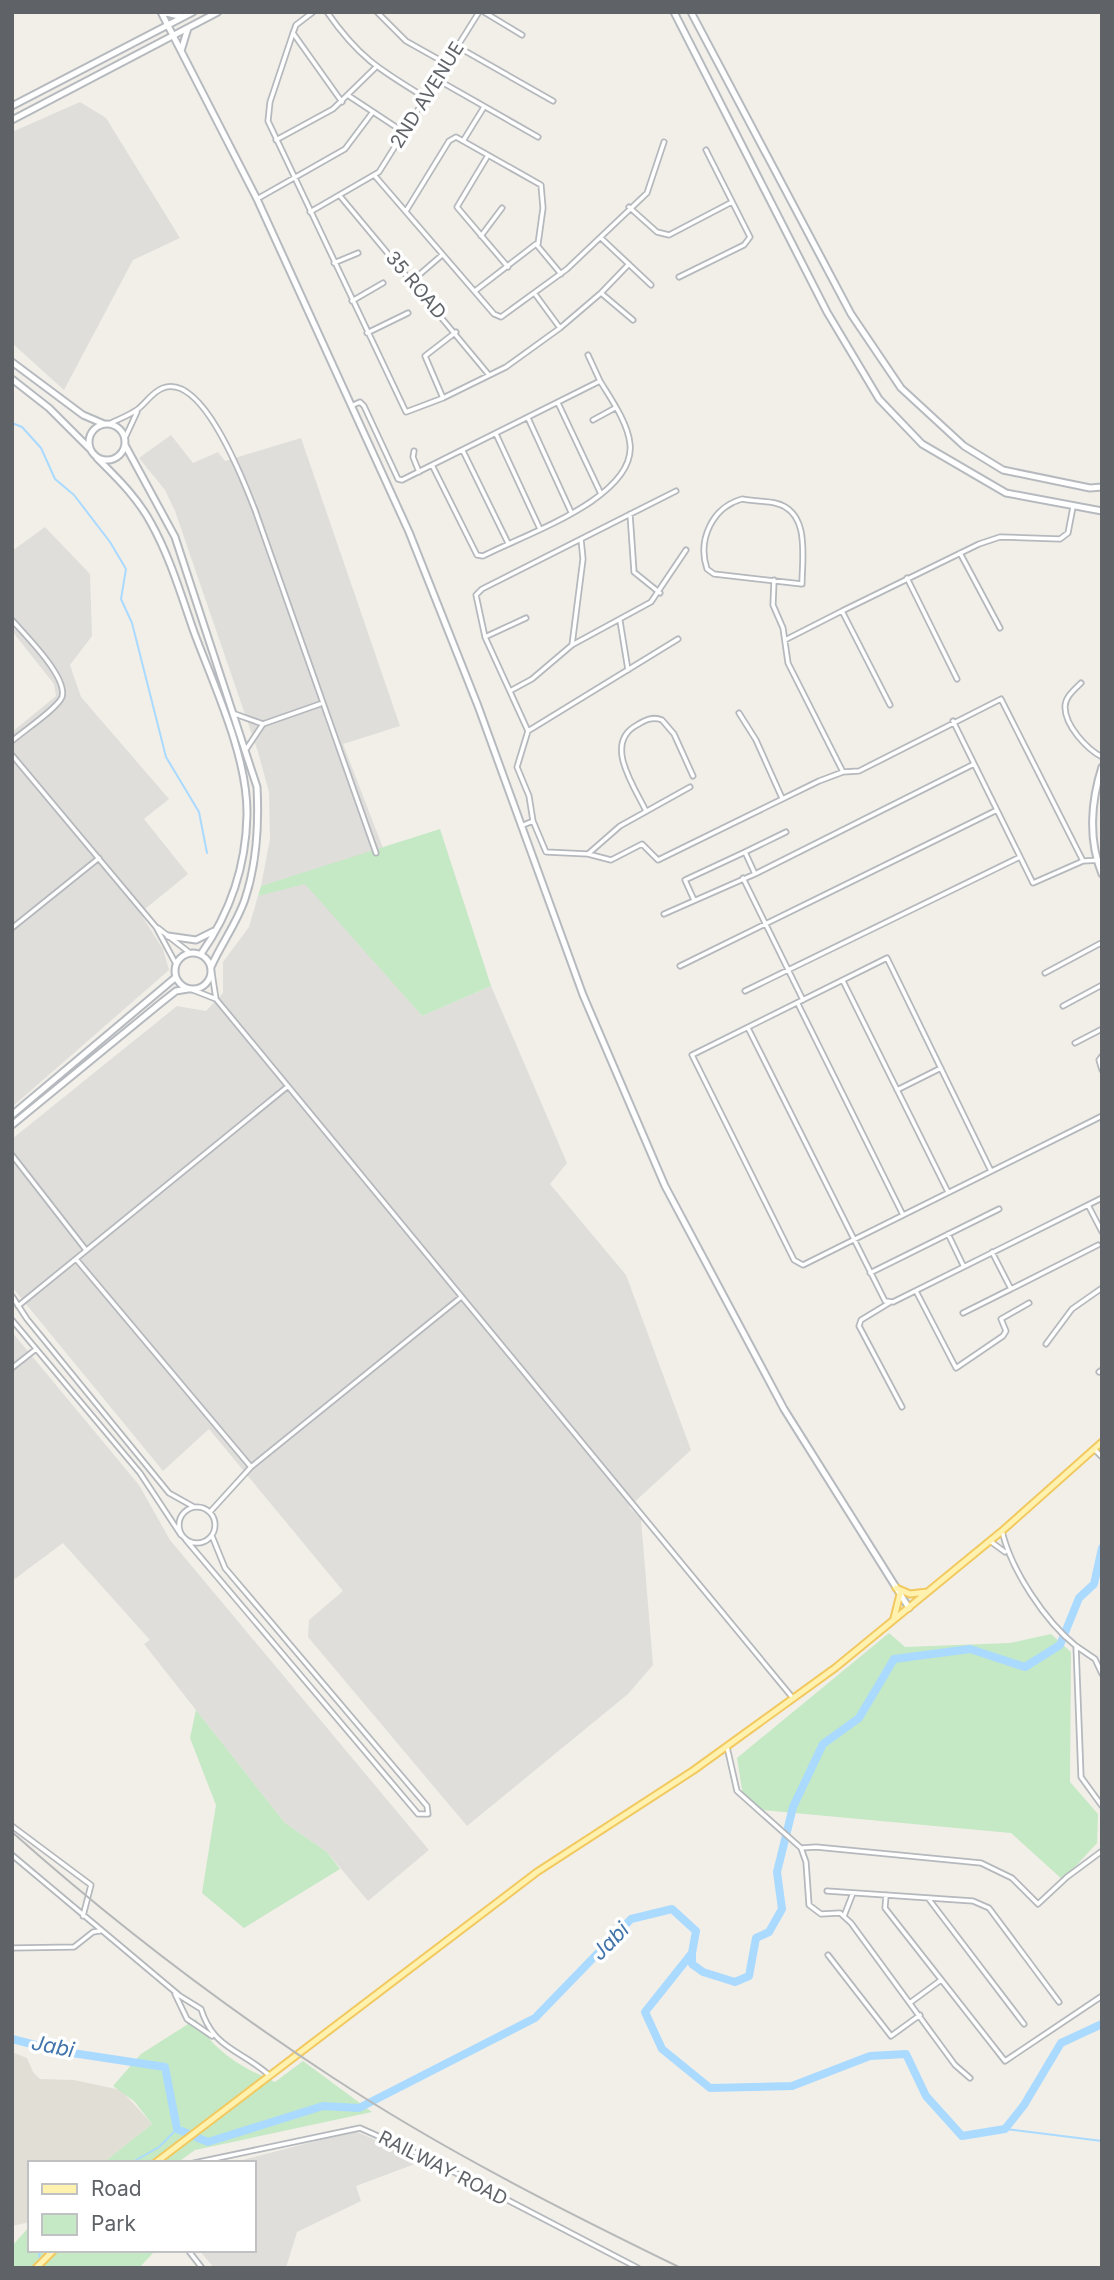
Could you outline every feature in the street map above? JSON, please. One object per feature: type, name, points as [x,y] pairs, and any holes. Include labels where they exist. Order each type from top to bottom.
[{"type":"main road","points":[[158,2161],[537,1872],[727,1747],[794,1699],[1002,1531],[1102,1442]]},
{"type":"main road","points":[[896,1588],[910,1594],[930,1591]]},
{"type":"main road","points":[[892,1622],[900,1594]]},
{"type":"main road","points":[[36,2268],[52,2252]]},
{"type":"street","points":[[161,12],[183,17]]},
{"type":"street","points":[[161,12],[257,199],[418,554],[583,995],[665,1186],[783,1409],[909,1608]]},
{"type":"street","points":[[12,106],[193,12]]},
{"type":"street","points":[[12,120],[218,12]]},
{"type":"street","points":[[313,12],[296,25],[271,102],[268,121],[292,177],[406,412],[443,398],[506,367],[560,328],[601,293],[629,264]]},
{"type":"street","points":[[327,12],[348,42],[375,68],[426,99]]},
{"type":"street","points":[[377,12],[406,41],[447,64]]},
{"type":"street","name":"2ND AVENUE","points":[[310,212],[375,176],[405,133],[479,12]]},
{"type":"street","points":[[484,12],[522,35]]},
{"type":"street","points":[[674,12],[827,312],[879,399],[922,444],[1006,492],[1073,507],[1102,510]]},
{"type":"street","points":[[691,12],[851,314],[901,388],[964,446],[1003,470],[1090,488],[1102,487]]},
{"type":"street","points":[[181,51],[188,28]]},
{"type":"street","points":[[293,33],[342,102]]},
{"type":"street","points":[[458,47],[553,101]]},
{"type":"street","points":[[275,140],[319,118],[342,102],[375,68]]},
{"type":"street","points":[[438,80],[538,137]]},
{"type":"street","points":[[349,96],[405,133]]},
{"type":"street","points":[[463,141],[484,107]]},
{"type":"street","points":[[257,199],[345,149],[372,113]]},
{"type":"street","points":[[406,211],[453,136],[541,185],[543,208],[538,244],[475,291]]},
{"type":"street","points":[[375,176],[494,314],[501,317],[561,274],[601,238],[649,188],[664,142]]},
{"type":"street","points":[[679,277],[749,241],[749,233],[706,150]]},
{"type":"street","points":[[487,156],[457,207],[508,267]]},
{"type":"street","name":"35 ROAD","points":[[340,196],[456,332],[489,375]]},
{"type":"street","points":[[629,206],[657,232],[669,235],[732,202]]},
{"type":"street","points":[[481,236],[502,208]]},
{"type":"street","points":[[601,238],[651,285]]},
{"type":"street","points":[[538,244],[561,274]]},
{"type":"street","points":[[334,264],[358,254]]},
{"type":"street","points":[[412,281],[443,255]]},
{"type":"street","points":[[352,301],[383,284]]},
{"type":"street","points":[[601,293],[633,320]]},
{"type":"street","points":[[535,294],[560,328]]},
{"type":"street","points":[[367,333],[408,313]]},
{"type":"street","points":[[443,398],[425,356],[456,332]]},
{"type":"street","points":[[432,465],[477,555],[483,556],[540,529],[617,483],[630,458],[630,441],[588,355]]},
{"type":"street","points":[[12,362],[83,415],[119,429],[175,537],[247,748],[257,787],[257,849],[244,901],[208,983],[176,991],[12,1125]]},
{"type":"street","points":[[12,379],[49,408],[89,448],[130,492],[159,536],[239,762],[247,813],[240,870],[217,929],[201,954]]},
{"type":"street","points":[[351,405],[360,402],[364,406],[398,479],[463,451],[600,381]]},
{"type":"street","points":[[89,448],[89,436],[106,424],[137,410],[162,388],[180,387],[197,400],[211,420],[244,484],[320,704],[376,853]]},
{"type":"street","points":[[558,402],[601,494]]},
{"type":"street","points":[[593,420],[615,408]]},
{"type":"street","points":[[97,458],[115,459],[125,442],[137,410]]},
{"type":"street","points":[[528,418],[571,512]]},
{"type":"street","points":[[496,434],[540,529]]},
{"type":"street","points":[[414,451],[413,457],[419,472]]},
{"type":"street","points":[[463,451],[508,543]]},
{"type":"street","points":[[676,491],[479,591],[476,599],[485,637],[528,731],[517,767],[529,796],[533,821],[546,852],[588,853],[611,860],[642,844],[658,860],[782,798],[843,772],[859,771],[1001,699],[1083,861]]},
{"type":"street","points":[[742,499],[776,503],[790,510],[803,530],[802,584],[774,580],[714,574],[707,569],[708,526],[721,508],[742,499]]},
{"type":"street","points":[[785,640],[907,578],[1000,537],[1060,539],[1068,533],[1073,507]]},
{"type":"street","points":[[630,514],[634,572],[660,593]]},
{"type":"street","points":[[572,645],[583,559],[581,539]]},
{"type":"street","points":[[510,691],[533,679],[572,645],[651,603],[686,550]]},
{"type":"street","points":[[960,553],[1000,628]]},
{"type":"street","points":[[907,578],[957,678]]},
{"type":"street","points":[[774,580],[773,605],[785,640],[788,663],[843,772]]},
{"type":"street","points":[[842,611],[890,705]]},
{"type":"street","points":[[485,637],[526,618]]},
{"type":"street","points":[[12,620],[55,671],[62,691],[59,701],[12,741]]},
{"type":"street","points":[[620,621],[628,671]]},
{"type":"street","points":[[528,731],[678,639]]},
{"type":"street","points":[[1081,683],[1068,696],[1065,706],[1068,717],[1087,749],[1102,757]]},
{"type":"street","points":[[247,748],[263,724],[320,704]]},
{"type":"street","points":[[739,713],[756,740],[782,798]]},
{"type":"street","points":[[235,714],[263,724]]},
{"type":"street","points":[[646,811],[622,758],[621,738],[625,732],[651,718],[662,720],[674,734],[693,776]]},
{"type":"street","points":[[953,721],[1033,883],[1083,861],[1099,860]]},
{"type":"street","points":[[12,755],[156,927],[176,964],[176,977],[12,1115]]},
{"type":"street","points":[[12,761],[19,764]]},
{"type":"street","points":[[664,914],[755,874],[974,764]]},
{"type":"street","points":[[1102,767],[1092,796],[1102,874]]},
{"type":"street","points":[[588,853],[611,833],[690,787]]},
{"type":"street","points":[[680,966],[997,810]]},
{"type":"street","points":[[521,826],[533,821]]},
{"type":"street","points":[[694,900],[685,880],[786,832]]},
{"type":"street","points":[[745,852],[755,874]]},
{"type":"street","points":[[745,991],[1020,857]]},
{"type":"street","points":[[12,928],[99,858]]},
{"type":"street","points":[[743,878],[803,1000]]},
{"type":"street","points":[[156,927],[190,953],[201,954]]},
{"type":"street","points":[[168,936],[196,940],[217,929]]},
{"type":"street","points":[[1045,972],[1102,943]]},
{"type":"street","points":[[176,964],[190,953]]},
{"type":"street","points":[[201,954],[212,970],[216,999]]},
{"type":"street","points":[[991,1171],[887,958],[692,1055],[794,1260],[803,1265],[1102,1116]]},
{"type":"street","points":[[176,977],[191,989],[216,999],[460,1298],[794,1699]]},
{"type":"street","points":[[842,981],[948,1192]]},
{"type":"street","points":[[1062,1006],[1102,985]]},
{"type":"street","points":[[798,1003],[903,1215]]},
{"type":"street","points":[[748,1028],[882,1298],[889,1303]]},
{"type":"street","points":[[1075,1043],[1102,1029]]},
{"type":"street","points":[[1102,1056],[1099,1060],[1102,1070]]},
{"type":"street","points":[[897,1090],[941,1068]]},
{"type":"street","points":[[18,1306],[286,1087]]},
{"type":"street","points":[[12,1156],[86,1250]]},
{"type":"street","points":[[902,1407],[859,1326],[861,1320],[963,1265],[1102,1198]]},
{"type":"street","points":[[1088,1205],[1102,1232]]},
{"type":"street","points":[[870,1273],[999,1209]]},
{"type":"street","points":[[948,1234],[963,1265]]},
{"type":"street","points":[[963,1313],[1098,1245]]},
{"type":"street","points":[[992,1252],[1011,1289]]},
{"type":"street","points":[[76,1259],[251,1467]]},
{"type":"street","points":[[1045,1344],[1073,1309],[1102,1288]]},
{"type":"street","points":[[916,1291],[957,1368],[1003,1336],[1006,1331],[1001,1319],[1029,1303]]},
{"type":"street","points":[[12,1296],[169,1493],[194,1507],[210,1512]]},
{"type":"street","points":[[210,1512],[251,1467],[460,1298]]},
{"type":"street","points":[[12,1320],[142,1476],[181,1535],[418,1814],[428,1814],[427,1806],[225,1568],[212,1536],[215,1526],[210,1512]]},
{"type":"street","points":[[12,1368],[36,1349]]},
{"type":"street","points":[[1094,1449],[1102,1457]]},
{"type":"street","points":[[181,1535],[179,1521],[182,1515],[194,1507]]},
{"type":"street","points":[[1002,1531],[1007,1553],[1061,1636],[1101,1666],[1102,1674]]},
{"type":"street","points":[[186,1540],[197,1544],[212,1536]]},
{"type":"street","points":[[990,1541],[1007,1553]]},
{"type":"street","points":[[1073,1645],[1081,1777],[1102,1806]]},
{"type":"street","points":[[727,1747],[737,1791],[800,1847],[806,1862],[809,1905],[821,1914],[840,1913],[844,1916],[955,2064],[970,2078]]},
{"type":"street","points":[[12,1826],[91,1885],[83,1916]]},
{"type":"street","points":[[800,1847],[981,1863],[1012,1878],[1038,1904],[1067,1877],[1102,1851]]},
{"type":"street","points":[[12,1855],[171,1989],[201,2008],[206,2024],[217,2039]]},
{"type":"street","points":[[828,1891],[973,1901],[989,1908],[1059,2002]]},
{"type":"street","points":[[844,1916],[853,1893]]},
{"type":"street","points":[[886,1895],[885,1908],[1005,2061],[1102,1996]]},
{"type":"street","points":[[928,1898],[1024,2024]]},
{"type":"street","points":[[12,1948],[74,1947],[93,1932],[102,1931]]},
{"type":"street","points":[[828,1955],[891,2036],[920,2015]]},
{"type":"street","points":[[911,2002],[941,1980]]},
{"type":"street","points":[[171,1989],[187,2019],[270,2076]]},
{"type":"street","name":"RAILWAY ROAD","points":[[203,2161],[360,2128],[425,2157],[638,2268]]},
{"type":"street","points":[[190,2252],[202,2268]]},
{"type":"shaded area","points":[[80,102],[106,118],[180,238],[133,260],[64,390],[12,343],[12,132]]},
{"type":"shaded area","points":[[171,435],[193,463],[218,452],[225,461],[301,438],[400,726],[343,744],[383,848],[261,886],[270,839],[269,792],[258,752],[175,511],[165,490],[139,458]]},
{"type":"shaded area","points":[[45,527],[90,574],[92,636],[70,665],[81,697],[169,799],[144,819],[188,874],[140,913],[163,949],[169,970],[12,1107],[12,732],[56,696],[54,684],[12,631],[12,551]]},
{"type":"shaded area","points":[[305,883],[422,1016],[491,986],[567,1163],[550,1184],[626,1275],[691,1450],[629,1507],[641,1519],[653,1665],[628,1694],[467,1826],[308,1637],[309,1620],[343,1591],[209,1429],[163,1471],[12,1287],[12,1139],[177,1006],[206,1011],[223,993],[223,962],[249,927],[258,896]]},
{"type":"shaded area","points":[[12,1332],[139,1485],[170,1540],[429,1850],[368,1901],[327,1852],[285,1823],[144,1644],[150,1640],[63,1543],[12,1581]]},
{"type":"shaded area","points":[[12,2052],[27,2058],[33,2072],[40,2079],[74,2080],[121,2090],[152,2124],[106,2161],[28,2161],[28,2222],[12,2226]]},
{"type":"shaded area","points":[[355,2131],[423,2161],[356,2186],[361,2201],[297,2232],[286,2268],[214,2268],[201,2252],[256,2252],[256,2161],[239,2161]]},
{"type":"green space","points":[[440,829],[491,986],[422,1016],[305,884],[258,896],[261,886]]},
{"type":"green space","points":[[889,1633],[905,1647],[1010,1643],[1051,1634],[1071,1652],[1070,1782],[1098,1814],[1097,1843],[1063,1880],[1011,1833],[762,1810],[743,1796],[737,1758]]},
{"type":"green space","points":[[196,1710],[285,1823],[327,1852],[340,1869],[244,1928],[202,1893],[216,1805],[190,1738]]},
{"type":"green space","points":[[196,2019],[220,2049],[251,2071],[275,2082],[303,2061],[372,2112],[195,2150],[180,2161],[106,2161],[152,2124],[134,2101],[113,2086],[141,2054]]},
{"type":"green space","points":[[28,2228],[28,2252],[154,2252],[139,2268],[12,2268],[12,2246]]},
{"type":"waterway","points":[[12,423],[22,427],[41,448],[55,479],[74,495],[110,542],[126,569],[121,599],[132,623],[166,757],[199,812],[207,853]]},
{"type":"waterway","points":[[692,1953],[692,1964],[703,1972],[735,1982],[749,1976],[756,1938],[769,1932],[782,1909],[777,1872],[793,1807],[823,1744],[859,1718],[894,1659],[970,1649],[1025,1667],[1060,1645],[1079,1598],[1094,1584],[1102,1548]]},
{"type":"waterway","name":"Jabi","points":[[12,2039],[59,2051],[165,2067],[177,2129],[208,2142],[323,2106],[359,2108],[535,2018],[631,1919],[672,1909],[696,1931],[692,1953],[645,2012],[662,2049],[710,2088],[792,2086],[870,2056],[906,2054],[926,2096],[962,2136],[1005,2129],[1024,2105],[1061,2043],[1102,2024]]},
{"type":"waterway","points":[[134,2161],[159,2147],[177,2129]]},
{"type":"waterway","points":[[1005,2129],[1102,2141]]},
{"type":"waterway","points":[[38,2252],[40,2259]]},
{"type":"tram line","points":[[12,1832],[89,1898],[168,1960],[332,2077],[504,2178],[681,2268]]}]
